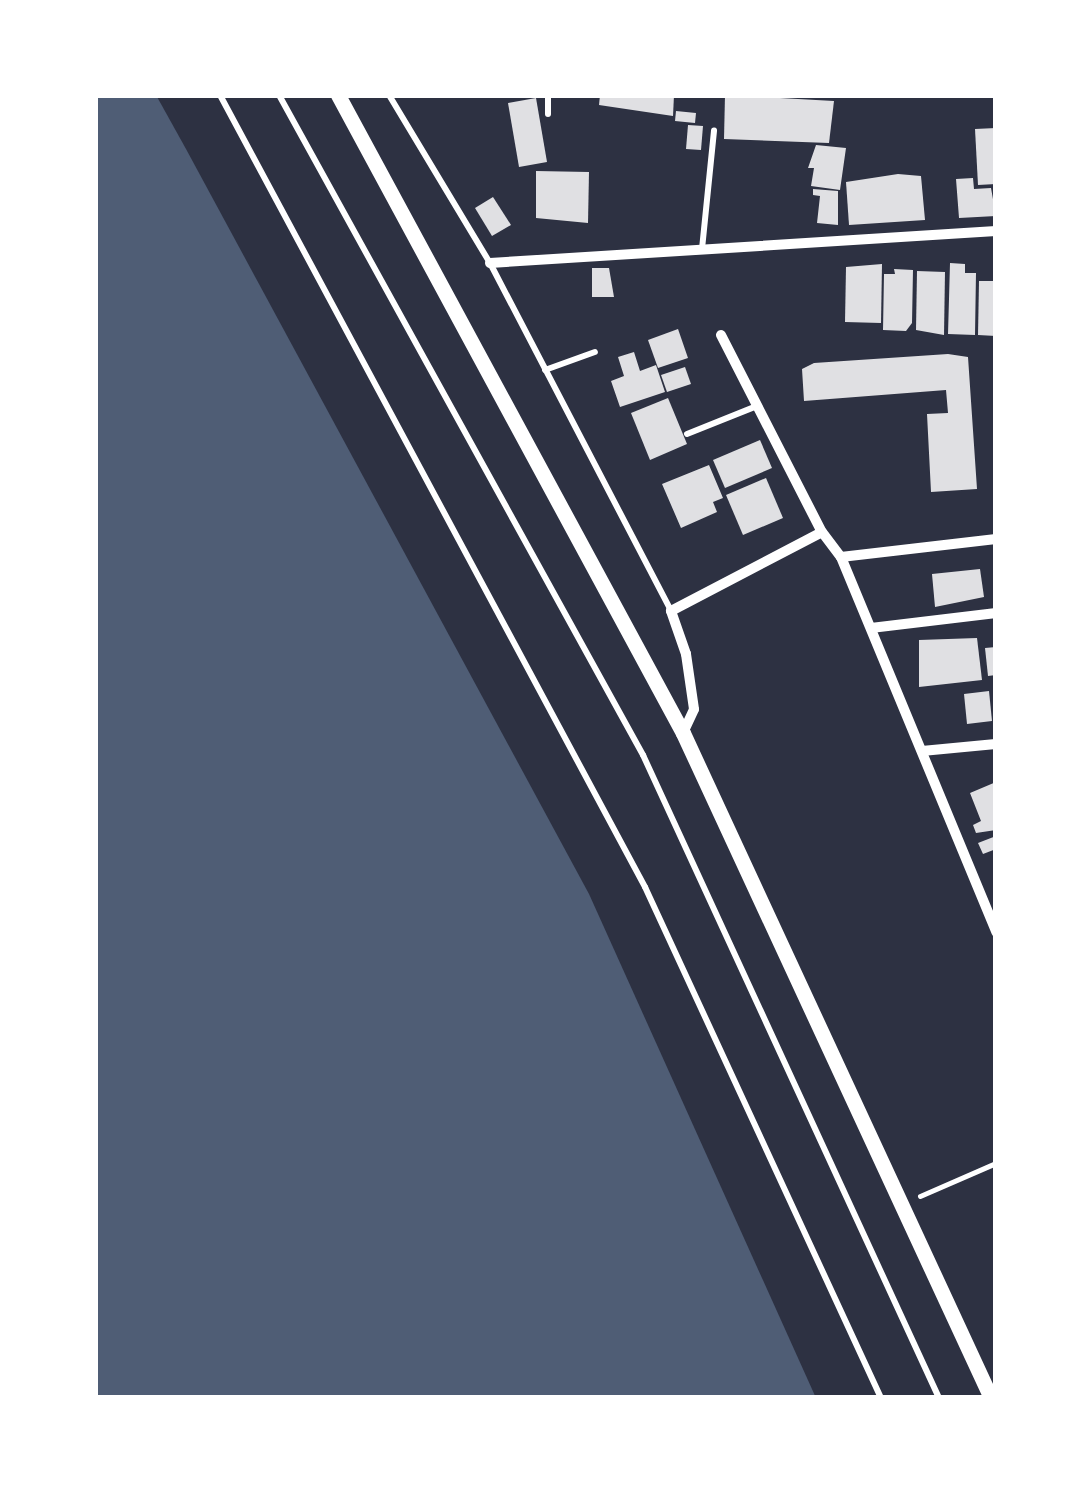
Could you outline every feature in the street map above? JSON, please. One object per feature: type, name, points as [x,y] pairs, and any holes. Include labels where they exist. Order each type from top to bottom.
[{"type":"street","points":[[338,95],[683,733],[991,1398]]},
{"type":"street","points":[[490,264],[996,231]]},
{"type":"street","points":[[721,336],[822,532],[841,557],[996,932]]},
{"type":"street","points":[[683,733],[694,709],[670,611],[822,532]]},
{"type":"street","points":[[841,557],[996,539]]},
{"type":"street","points":[[871,628],[996,613]]},
{"type":"street","points":[[922,752],[996,744]]},
{"type":"lane","points":[[220,95],[645,887],[881,1398]]},
{"type":"lane","points":[[278,95],[642,755],[939,1398]]},
{"type":"lane","points":[[389,95],[490,264],[670,611]]},
{"type":"lane","points":[[548,95],[548,114]]},
{"type":"lane","points":[[702,250],[714,131]]},
{"type":"lane","points":[[546,370],[595,352]]},
{"type":"lane","points":[[687,434],[758,406]]},
{"type":"path","points":[[916,1198],[996,1163]]},
{"type":"water","points":[[95,95],[156,95],[186,149],[589,894],[816,1398],[95,1398]]},
{"type":"building","points":[[600,95],[674,95],[673,116],[599,105]]},
{"type":"building","points":[[725,95],[834,101],[829,143],[724,139]]},
{"type":"building","points":[[536,98],[547,162],[519,167],[508,103]]},
{"type":"building","points":[[676,111],[696,113],[695,123],[675,121]]},
{"type":"building","points":[[688,125],[703,126],[701,150],[686,149]]},
{"type":"building","points":[[996,128],[996,184],[978,185],[975,129]]},
{"type":"building","points":[[816,145],[846,148],[840,190],[811,186],[814,168],[808,168]]},
{"type":"building","points":[[536,171],[589,172],[588,223],[536,218]]},
{"type":"building","points":[[898,174],[921,176],[925,220],[849,225],[846,182]]},
{"type":"building","points":[[973,178],[974,189],[991,188],[996,216],[959,218],[956,179]]},
{"type":"building","points":[[813,189],[838,191],[838,225],[817,223],[820,196],[813,195]]},
{"type":"building","points":[[493,197],[511,225],[492,236],[475,208]]},
{"type":"building","points":[[950,263],[965,264],[965,273],[976,273],[975,335],[948,334]]},
{"type":"building","points":[[882,264],[881,323],[845,322],[846,267]]},
{"type":"building","points":[[592,268],[609,268],[614,297],[592,297]]},
{"type":"building","points":[[894,269],[913,270],[912,323],[906,331],[883,330],[884,274],[895,274]]},
{"type":"building","points":[[917,271],[945,272],[944,335],[916,330]]},
{"type":"building","points":[[979,281],[995,281],[996,336],[978,335]]},
{"type":"building","points":[[678,329],[688,358],[658,368],[648,340]]},
{"type":"building","points":[[634,352],[640,371],[656,365],[665,392],[620,407],[611,381],[624,376],[618,357]]},
{"type":"building","points":[[948,354],[968,357],[977,489],[931,492],[927,414],[948,413],[946,390],[804,401],[802,369],[814,363]]},
{"type":"building","points":[[685,367],[691,384],[667,392],[661,375]]},
{"type":"building","points":[[668,398],[687,444],[650,460],[631,413]]},
{"type":"building","points":[[760,440],[772,468],[725,488],[713,460]]},
{"type":"building","points":[[709,465],[723,498],[713,502],[717,512],[681,528],[662,484]]},
{"type":"building","points":[[766,478],[783,518],[743,535],[726,495]]},
{"type":"building","points":[[980,569],[984,597],[935,607],[932,574]]},
{"type":"building","points":[[977,638],[982,680],[919,687],[919,640]]},
{"type":"building","points":[[996,647],[996,675],[988,676],[985,648]]},
{"type":"building","points":[[989,691],[992,721],[967,724],[964,694]]},
{"type":"building","points":[[996,782],[996,830],[976,833],[973,825],[981,821],[970,793]]},
{"type":"building","points":[[996,836],[996,849],[983,854],[978,843]]}]
